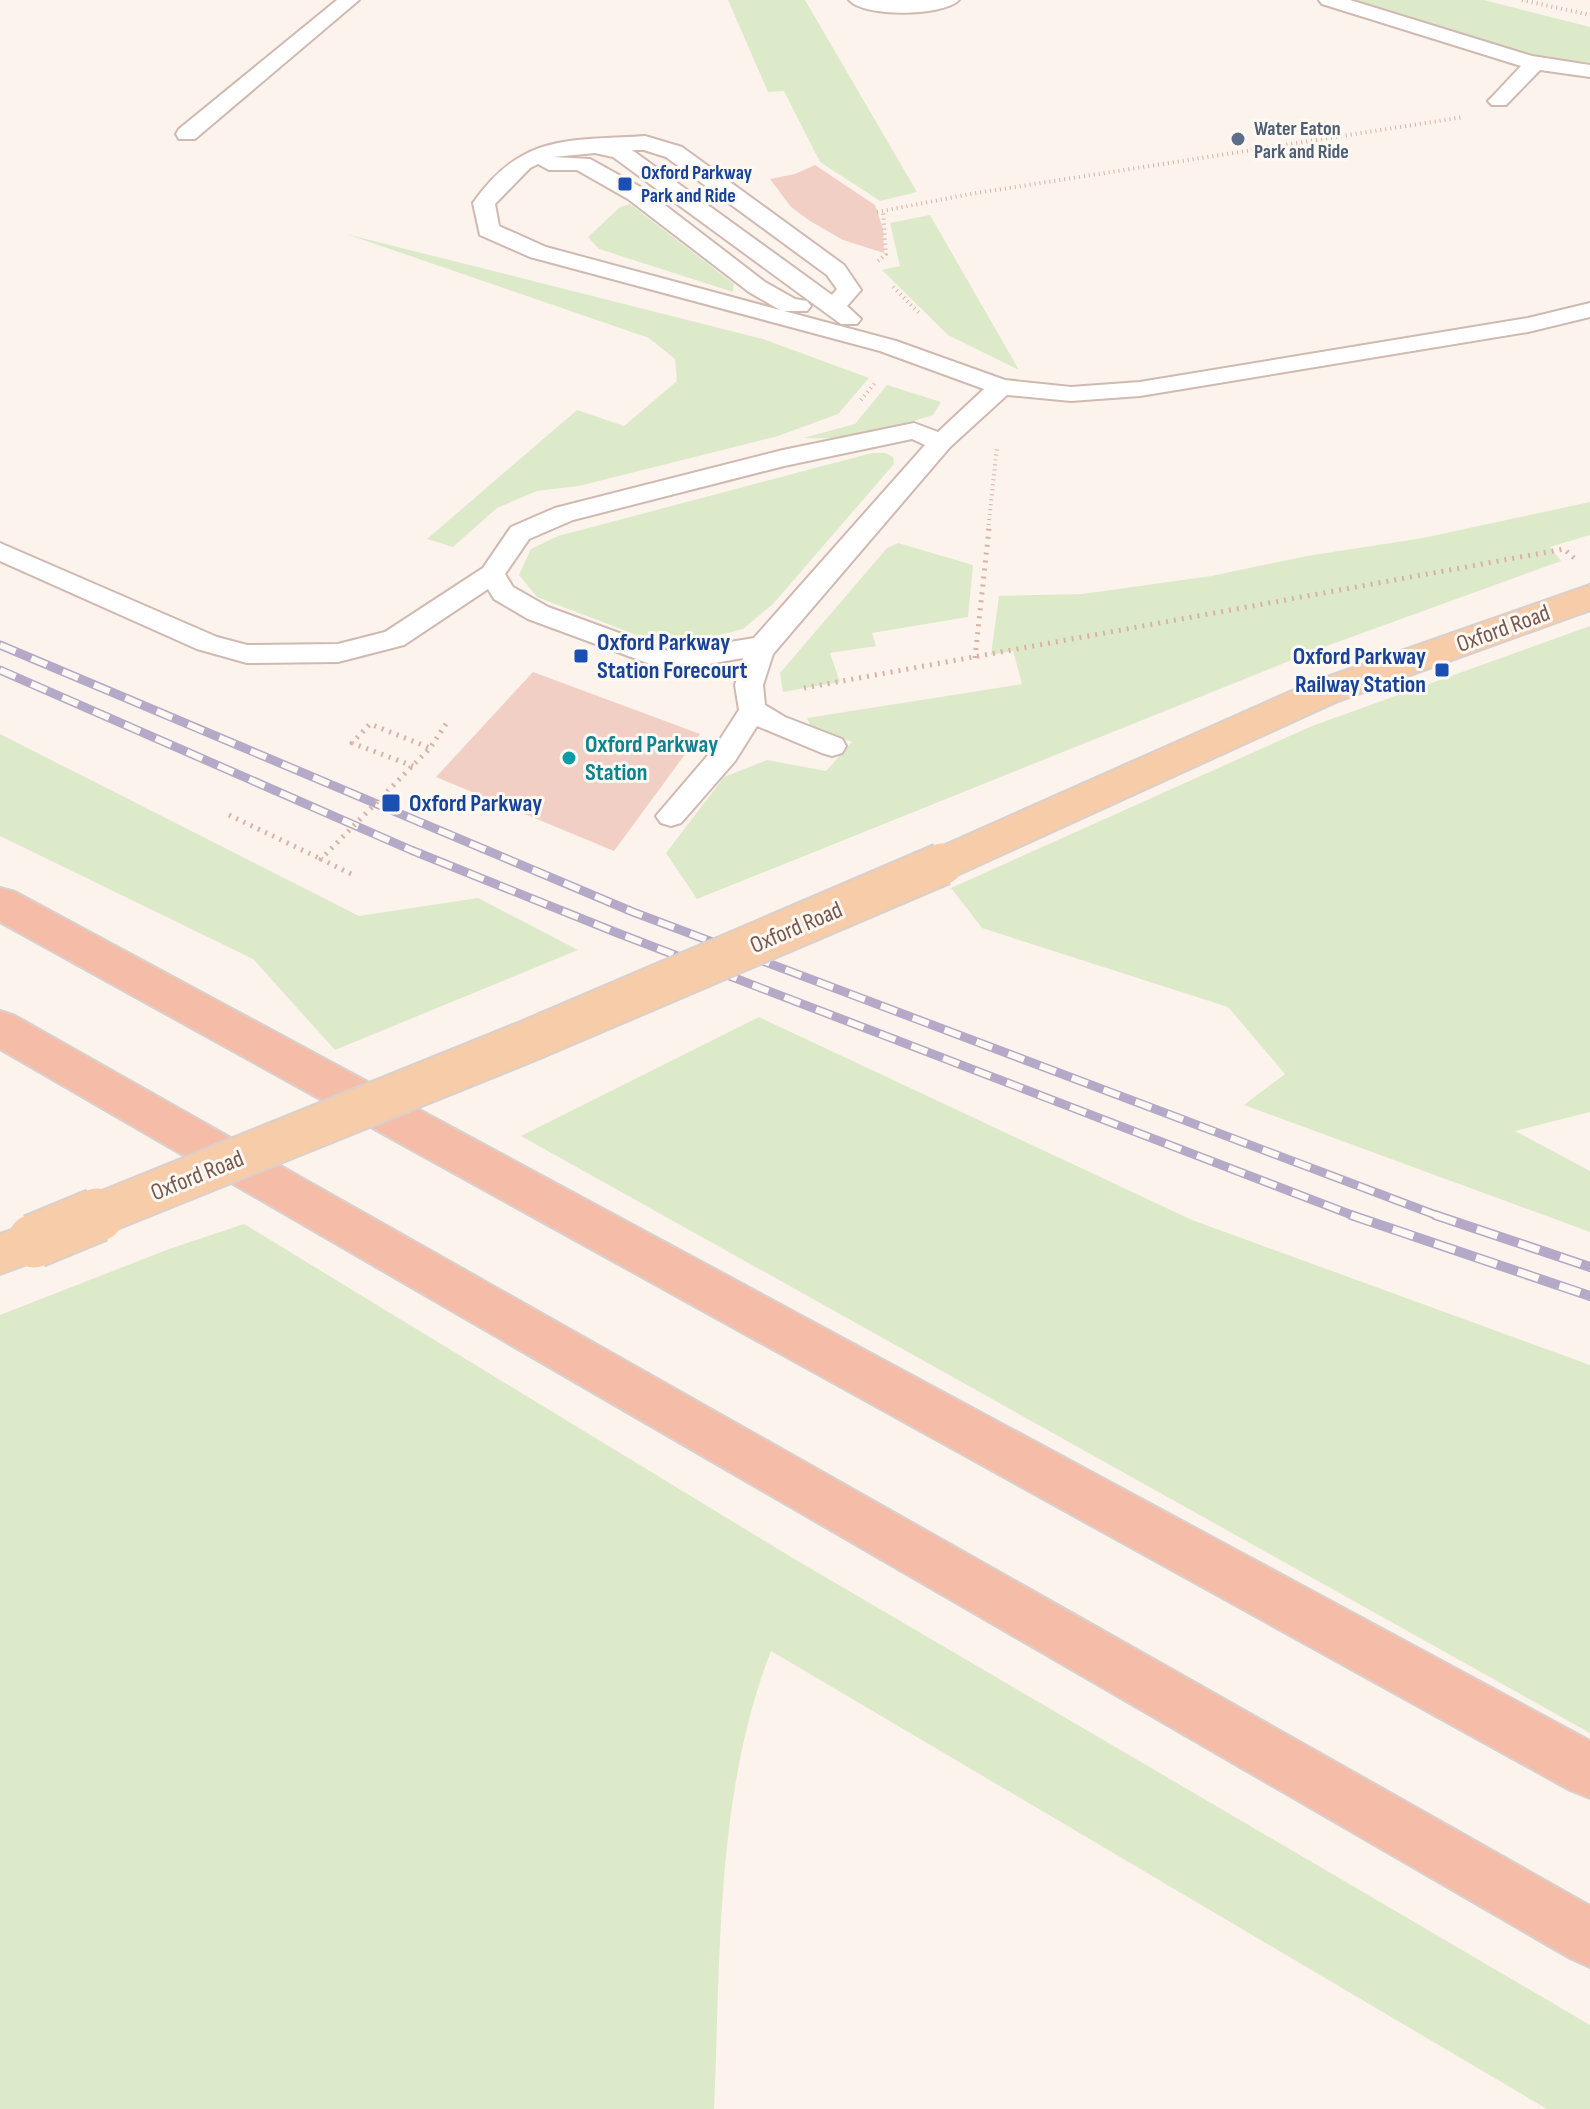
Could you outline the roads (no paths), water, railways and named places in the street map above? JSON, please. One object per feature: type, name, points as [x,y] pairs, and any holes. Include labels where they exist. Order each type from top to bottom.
[{"type":"highway","points":[[0,903],[1590,1771]]},
{"type":"highway","points":[[0,1028],[1590,1938]]},
{"type":"main road","name":"Oxford Road","points":[[17,1248],[528,1041],[942,864],[1324,692],[1590,597]]},
{"type":"lane","points":[[187,134],[349,0]]},
{"type":"lane","points":[[859,0],[868,6],[894,6],[949,0]]},
{"type":"lane","points":[[1329,0],[1535,63],[1590,71]]},
{"type":"lane","points":[[1499,101],[1535,63]]},
{"type":"lane","points":[[833,308],[849,290],[836,270],[674,152],[645,143],[552,149],[522,163],[484,203],[488,230],[538,252],[888,346],[1001,387],[1071,394],[1140,389],[1528,325],[1590,310]]},
{"type":"lane","points":[[587,145],[620,152],[888,346]]},
{"type":"lane","points":[[522,163],[582,164],[636,194],[757,287],[789,305],[833,308]]},
{"type":"lane","points":[[832,746],[775,724],[753,710],[749,699],[749,675],[763,646],[941,442],[1001,387]]},
{"type":"lane","points":[[0,551],[207,643],[247,654],[338,653],[394,639],[492,574],[520,533],[564,514],[783,458],[914,431],[941,442]]},
{"type":"lane","points":[[492,574],[503,593],[538,613],[669,662],[763,646]]},
{"type":"lane","points":[[671,816],[725,754],[753,710]]},
{"type":"railway","points":[[0,645],[633,912],[1441,1217]]},
{"type":"railway","points":[[0,670],[411,850],[615,932],[1357,1217]]},
{"type":"railway","points":[[1351,1215],[1590,1296]]},
{"type":"railway","points":[[1435,1215],[1590,1267]]},
{"type":"place","name":"Water Eaton Park and Ride","points":[[1238,139]]},
{"type":"place","name":"Oxford Parkway Park and Ride","points":[[625,184]]},
{"type":"place","name":"Oxford Parkway Station Forecourt","points":[[581,656]]},
{"type":"place","name":"Oxford Parkway Railway Station","points":[[1442,670]]},
{"type":"place","name":"Oxford Parkway Station","points":[[569,758]]},
{"type":"place","name":"Oxford Parkway","points":[[391,803]]}]
